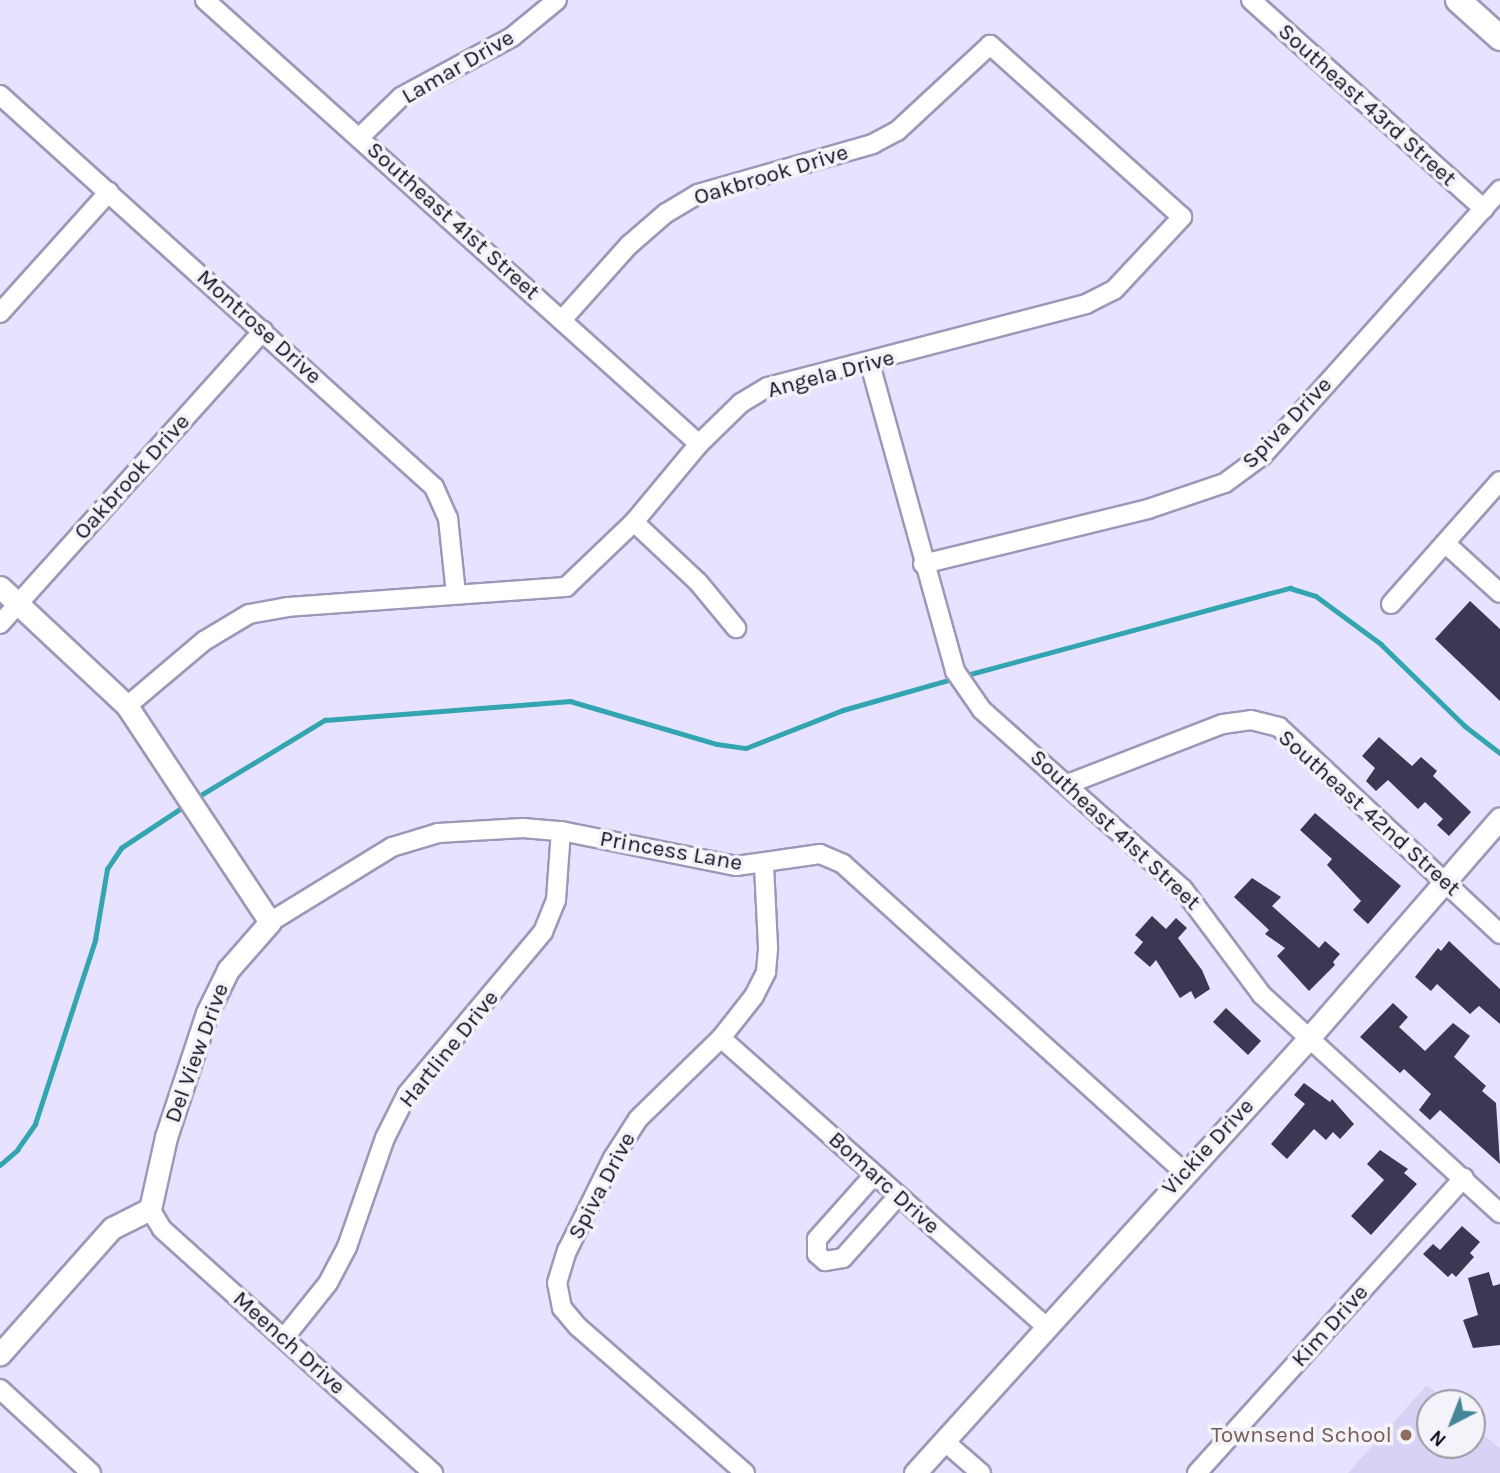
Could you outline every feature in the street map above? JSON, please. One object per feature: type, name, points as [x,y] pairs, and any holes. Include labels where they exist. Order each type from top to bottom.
[{"type":"main road","points":[[1468,3],[1500,37]]},
{"type":"street","name":"Southeast 41st Street","points":[[205,0],[361,136],[699,444]]},
{"type":"street","name":"Lamar Drive","points":[[361,136],[401,97],[512,37],[557,0]]},
{"type":"street","name":"Southeast 43rd Street","points":[[1251,0],[1483,209]]},
{"type":"street","name":"Oakbrook Drive","points":[[562,320],[629,245],[666,212],[698,194],[873,144],[897,131],[940,94],[989,45]]},
{"type":"street","name":"Angela Drive","points":[[127,706],[204,641],[249,614],[456,594],[566,587],[634,522],[699,444],[741,403],[768,387],[870,364],[1086,304],[1114,290],[1182,217],[989,45]]},
{"type":"street","name":"Montrose Drive","points":[[0,95],[433,487],[449,518],[456,594]]},
{"type":"street","name":"Spiva Drive","points":[[923,564],[1148,509],[1225,483],[1263,455],[1500,190]]},
{"type":"street","points":[[0,313],[109,192]]},
{"type":"street","name":"Oakbrook Drive","points":[[0,624],[263,331]]},
{"type":"street","name":"Southeast 41st Street","points":[[870,364],[923,564],[955,671],[982,710],[1183,889],[1262,995],[1500,1213]]},
{"type":"street","points":[[1391,604],[1500,481]]},
{"type":"street","points":[[634,522],[698,582],[736,628]]},
{"type":"street","points":[[1445,543],[1500,593]]},
{"type":"street","points":[[0,587],[127,706],[270,922]]},
{"type":"street","name":"Southeast 42nd Street","points":[[1068,784],[1223,724],[1251,720],[1279,727],[1500,934]]},
{"type":"street","name":"Vickie Drive","points":[[915,1473],[1048,1328],[1184,1172],[1309,1038],[1500,818]]},
{"type":"street","name":"Princess Lane","points":[[270,922],[391,846],[438,833],[523,828],[561,831],[710,862],[764,864],[820,854],[843,864],[1184,1172]]},
{"type":"street","name":"Hartline Drive","points":[[284,1338],[328,1283],[347,1247],[384,1138],[407,1094],[515,971],[543,932],[556,900],[561,831]]},
{"type":"street","name":"Spiva Drive","points":[[744,1473],[578,1328],[562,1308],[556,1283],[566,1251],[638,1119],[721,1038],[754,996],[766,972],[764,864]]},
{"type":"street","name":"Del View Drive","points":[[150,1209],[166,1137],[207,1013],[228,970],[270,922]]},
{"type":"street","name":"Bomarc Drive","points":[[721,1038],[1048,1328]]},
{"type":"street","points":[[874,1175],[817,1239],[817,1254],[825,1261],[842,1258],[898,1196]]},
{"type":"street","name":"Kim Drive","points":[[1197,1473],[1464,1178]]},
{"type":"street","points":[[0,1354],[112,1228],[150,1209]]},
{"type":"street","name":"Meench Drive","points":[[150,1209],[162,1229],[433,1473]]},
{"type":"street","points":[[0,1389],[91,1473]]},
{"type":"street","points":[[944,1441],[981,1473]]},
{"type":"shaded area","name":"Townsend School","points":[[1416,1397],[1416,1459],[1486,1459],[1486,1437],[1500,1449],[1500,1473],[1348,1473]]},
{"type":"building","points":[[1470,601],[1500,629],[1500,701],[1435,639]]},
{"type":"building","points":[[1379,737],[1412,766],[1421,757],[1437,771],[1433,776],[1471,812],[1449,836],[1437,825],[1443,819],[1425,802],[1418,809],[1388,780],[1376,791],[1366,781],[1375,768],[1362,756]]},
{"type":"building","points":[[1315,813],[1401,886],[1368,924],[1353,910],[1361,901],[1327,865],[1332,859],[1300,830]]},
{"type":"building","points":[[1252,878],[1281,897],[1272,906],[1319,948],[1325,941],[1340,954],[1333,962],[1335,965],[1309,991],[1277,956],[1285,948],[1265,934],[1269,930],[1234,897]]},
{"type":"building","points":[[1152,916],[1166,929],[1176,918],[1187,928],[1178,938],[1202,970],[1210,989],[1195,999],[1191,991],[1180,998],[1156,960],[1150,967],[1134,953],[1143,942],[1135,935]]},
{"type":"building","points":[[1449,941],[1500,989],[1500,1024],[1479,1006],[1470,1014],[1437,984],[1431,991],[1415,977],[1438,948],[1441,951]]},
{"type":"building","points":[[1393,1003],[1408,1017],[1399,1027],[1425,1051],[1453,1023],[1470,1036],[1454,1057],[1486,1086],[1482,1091],[1496,1103],[1500,1164],[1440,1110],[1430,1120],[1419,1110],[1431,1094],[1404,1069],[1400,1073],[1360,1037]]},
{"type":"building","points":[[1226,1008],[1261,1041],[1248,1055],[1213,1022]]},
{"type":"building","points":[[1304,1083],[1330,1102],[1332,1099],[1354,1124],[1340,1139],[1333,1132],[1326,1140],[1314,1129],[1287,1159],[1271,1144],[1305,1104],[1294,1095]]},
{"type":"building","points":[[1380,1150],[1408,1169],[1404,1173],[1417,1184],[1371,1235],[1351,1216],[1384,1180],[1367,1164]]},
{"type":"building","points":[[1462,1226],[1480,1242],[1470,1253],[1474,1257],[1456,1277],[1452,1273],[1448,1277],[1423,1254],[1433,1244],[1440,1250]]},
{"type":"building","points":[[1489,1272],[1493,1286],[1500,1284],[1500,1345],[1473,1348],[1463,1320],[1478,1315],[1468,1278]]},
{"type":"waterway","points":[[963,676],[1290,588],[1316,596],[1381,644],[1465,726],[1500,753]]},
{"type":"waterway","points":[[196,798],[325,720],[570,701],[717,744],[746,748],[843,710],[955,678]]},
{"type":"waterway","points":[[0,1165],[17,1150],[35,1124],[95,940],[107,869],[121,848],[186,805]]},
{"type":"place","name":"Townsend School","points":[[1406,1435]]}]
